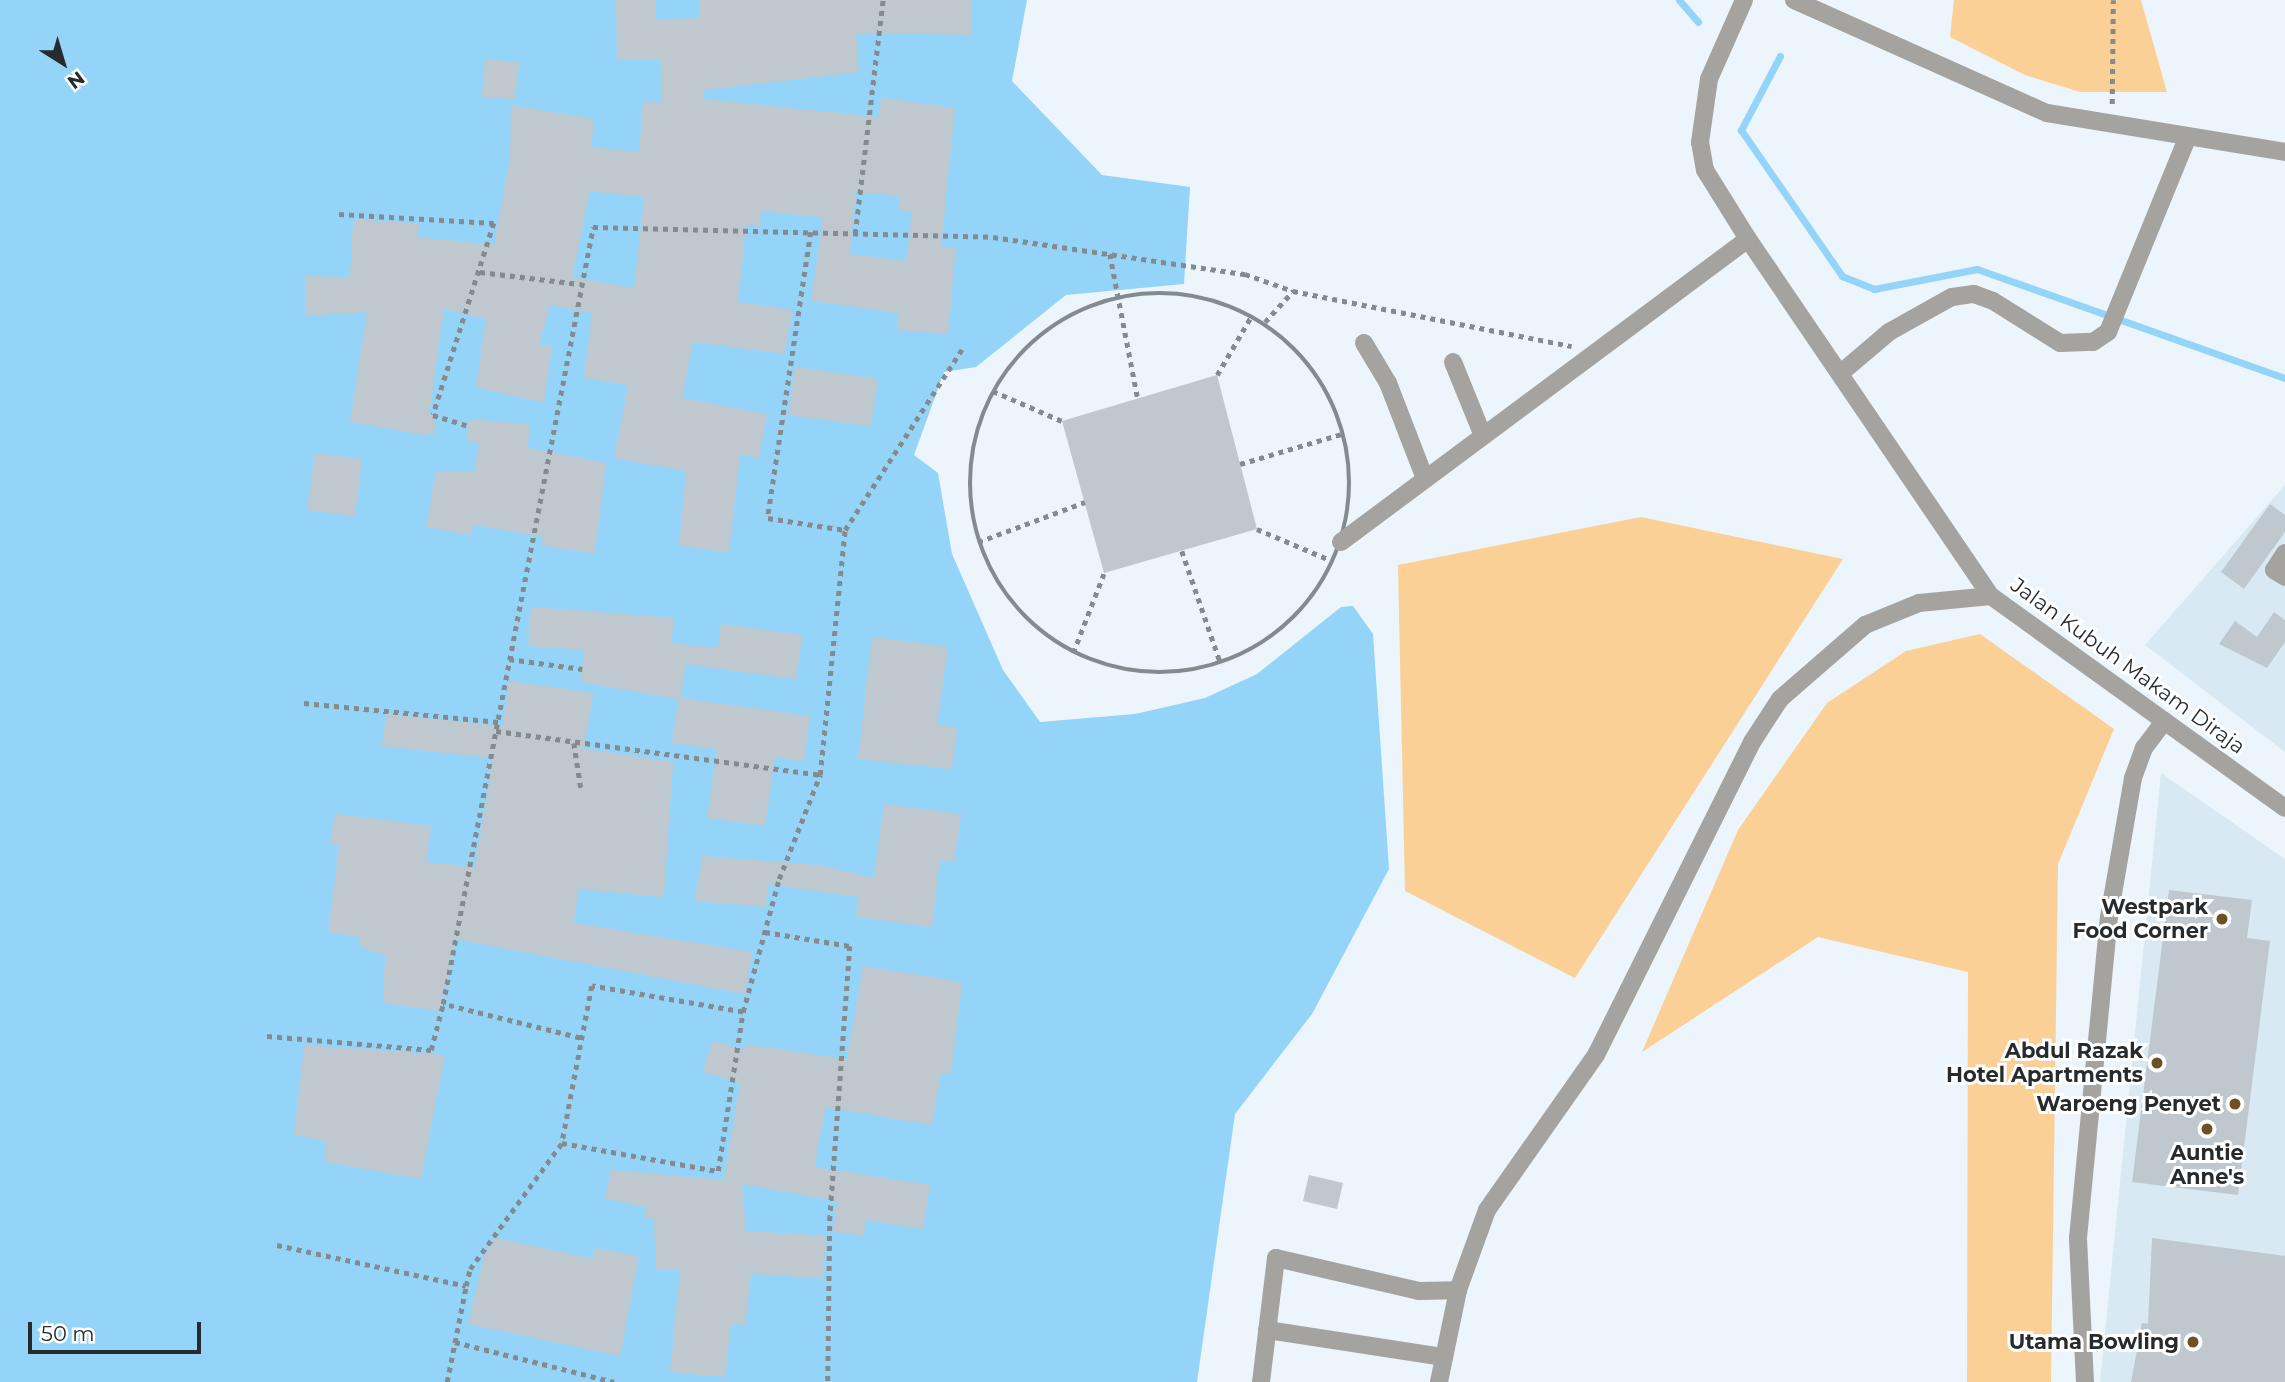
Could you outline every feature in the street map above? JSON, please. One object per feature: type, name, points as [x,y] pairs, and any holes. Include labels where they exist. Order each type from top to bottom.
[{"type":"street","name":"Jalan Kubuh Makam Diraja","points":[[1744,0],[1709,79],[1700,142],[1705,170],[1748,239],[1843,372],[1991,596],[2285,808]]},
{"type":"street","points":[[1794,0],[2009,99],[2112,127],[2285,152]]},
{"type":"street","points":[[1843,372],[1889,332],[1952,297],[1974,294],[1993,301],[2060,343],[2093,342],[2108,332],[2187,138]]},
{"type":"street","points":[[1341,542],[1748,239]]},
{"type":"street","points":[[1364,343],[1403,416],[1425,479]]},
{"type":"street","points":[[1453,362],[1483,436]]},
{"type":"street","points":[[2285,553],[2274,570],[2285,577]]},
{"type":"street","points":[[1439,1382],[1458,1290],[1487,1210],[1596,1055],[1752,742],[1780,699],[1866,625],[1919,603],[1991,596]]},
{"type":"street","points":[[2085,1382],[2078,1238],[2109,917],[2133,778],[2144,748],[2164,721]]},
{"type":"street","points":[[1261,1382],[1276,1258],[1419,1291],[1458,1290]]},
{"type":"street","points":[[1267,1330],[1444,1357]]},
{"type":"path","points":[[855,234],[883,0]]},
{"type":"path","points":[[2112,127],[2113,0]]},
{"type":"path","points":[[339,214],[494,223],[433,415],[468,426]]},
{"type":"path","points":[[267,1036],[431,1050],[443,1004],[579,284],[593,227],[993,237],[1245,274],[1293,291],[1597,351]]},
{"type":"path","points":[[811,232],[768,518],[845,530]]},
{"type":"path","points":[[1110,254],[1138,399]]},
{"type":"path","points":[[480,272],[579,284]]},
{"type":"path","points":[[1265,322],[1293,291]]},
{"type":"path","points":[[1165,292],[1216,300],[1265,322],[1308,363],[1330,393],[1345,433],[1352,483],[1341,542],[1334,561],[1306,605],[1271,638],[1221,664],[1143,673],[1073,653],[1034,627],[1001,589],[978,542],[969,492],[972,447],[993,391],[1025,349],[1067,317],[1120,296],[1165,292]]},
{"type":"path","points":[[1217,375],[1252,315]]},
{"type":"path","points":[[562,1143],[718,1171],[743,1012],[765,932],[820,775],[845,530],[964,346]]},
{"type":"path","points":[[993,391],[1062,421]]},
{"type":"path","points":[[1240,464],[1345,433]]},
{"type":"path","points":[[978,542],[1085,502]]},
{"type":"path","points":[[1257,529],[1334,561]]},
{"type":"path","points":[[1182,551],[1221,664]]},
{"type":"path","points":[[1073,653],[1104,573]]},
{"type":"path","points":[[509,659],[583,669]]},
{"type":"path","points":[[304,703],[498,722]]},
{"type":"path","points":[[496,731],[820,775]]},
{"type":"path","points":[[574,743],[581,788]]},
{"type":"path","points":[[765,932],[850,946],[830,1216],[828,1382]]},
{"type":"path","points":[[447,1382],[470,1269],[562,1143],[592,986],[743,1012]]},
{"type":"path","points":[[443,1004],[580,1038]]},
{"type":"path","points":[[277,1245],[466,1286]]},
{"type":"path","points":[[455,1342],[614,1382]]},
{"type":"shaded area","points":[[1954,0],[2141,0],[2167,92],[2080,92],[2025,75],[1950,37]]},
{"type":"shaded area","points":[[2285,485],[2285,752],[2145,645]]},
{"type":"shaded area","points":[[1641,517],[1843,559],[1575,978],[1405,891],[1398,565]]},
{"type":"shaded area","points":[[1980,634],[2114,729],[2058,864],[2051,1382],[1967,1382],[1968,972],[1818,937],[1642,1052],[1738,830],[1827,703],[1906,651]]},
{"type":"shaded area","points":[[2161,773],[2285,859],[2285,1382],[2100,1382]]},
{"type":"water","points":[[0,0],[1027,0],[1012,81],[1102,175],[1190,187],[1184,284],[1066,295],[976,367],[944,372],[914,455],[938,473],[952,554],[1003,670],[1040,722],[1135,714],[1205,698],[1257,674],[1341,607],[1353,606],[1373,634],[1389,869],[1312,1014],[1235,1114],[1197,1382],[0,1382]]},
{"type":"building","points":[[616,0],[655,0],[656,20],[700,18],[699,0],[972,0],[971,35],[856,33],[859,72],[704,90],[704,99],[879,117],[881,98],[955,108],[941,247],[956,248],[948,334],[897,330],[899,313],[811,301],[823,217],[761,211],[760,227],[746,225],[738,302],[792,310],[785,354],[693,342],[682,398],[767,414],[759,458],[740,454],[729,552],[679,546],[686,471],[614,458],[628,385],[584,378],[592,313],[550,305],[539,345],[552,345],[544,401],[536,401],[476,387],[486,319],[444,309],[429,414],[437,416],[434,433],[426,435],[350,422],[367,312],[305,316],[305,276],[350,277],[353,219],[419,224],[418,237],[494,245],[510,158],[511,105],[594,119],[591,147],[639,152],[643,101],[662,103],[661,60],[617,60]],"holes":[[[590,191],[644,197],[634,288],[572,277]],[[856,192],[900,196],[899,211],[912,212],[906,261],[850,254]]]},
{"type":"building","points":[[485,59],[519,62],[515,99],[482,97]]},
{"type":"building","points":[[795,367],[878,379],[871,426],[788,415]]},
{"type":"building","points":[[1217,375],[1257,529],[1104,573],[1062,421]]},
{"type":"building","points":[[469,419],[529,424],[528,448],[606,463],[595,553],[542,546],[543,537],[473,525],[471,535],[426,527],[436,471],[475,472],[479,443],[467,441]]},
{"type":"building","points":[[315,453],[362,459],[355,517],[307,510]]},
{"type":"building","points":[[2270,504],[2285,515],[2285,532],[2244,589],[2221,572]]},
{"type":"building","points":[[531,607],[674,618],[671,643],[718,648],[721,624],[802,635],[796,679],[685,664],[681,698],[810,716],[804,761],[775,757],[765,826],[707,818],[717,749],[672,743],[678,699],[581,682],[584,650],[528,646]]},
{"type":"building","points":[[2274,612],[2285,620],[2285,642],[2267,668],[2219,644],[2235,621],[2257,637]]},
{"type":"building","points":[[872,637],[948,647],[937,725],[957,727],[952,769],[858,759]]},
{"type":"building","points":[[509,681],[593,693],[584,749],[673,762],[664,897],[579,889],[574,923],[752,952],[745,994],[455,939],[441,1011],[383,1003],[385,956],[360,946],[360,937],[328,932],[339,846],[330,845],[335,814],[431,826],[426,862],[475,867],[493,758],[382,746],[386,714],[503,726]]},
{"type":"building","points":[[884,804],[961,814],[954,862],[940,860],[932,927],[856,917],[859,897],[768,884],[766,907],[695,901],[702,856],[819,865],[874,878]]},
{"type":"building","points":[[2169,890],[2252,900],[2247,938],[2270,941],[2238,1195],[2132,1182]]},
{"type":"building","points":[[863,966],[962,982],[951,1074],[941,1073],[932,1125],[826,1107],[818,1145],[815,1167],[930,1185],[923,1229],[865,1220],[864,1236],[833,1232],[837,1201],[742,1184],[746,1231],[826,1236],[823,1278],[751,1274],[745,1325],[731,1323],[725,1377],[670,1372],[680,1270],[656,1270],[654,1219],[645,1218],[646,1207],[605,1199],[611,1170],[724,1180],[740,1083],[703,1072],[712,1041],[745,1050],[746,1044],[847,1059]]},
{"type":"building","points":[[304,1045],[445,1055],[421,1179],[326,1162],[326,1141],[294,1135]]},
{"type":"building","points":[[1309,1175],[1343,1183],[1337,1209],[1303,1201]]},
{"type":"building","points":[[496,1238],[593,1259],[595,1248],[639,1256],[620,1356],[468,1324],[485,1254]]},
{"type":"building","points":[[2152,1238],[2285,1256],[2285,1382],[2131,1382],[2142,1323],[2148,1324]]},
{"type":"waterway","points":[[1679,0],[1698,22]]},
{"type":"waterway","points":[[1780,56],[1741,130],[1842,276],[1874,289],[1977,269],[2285,378]]},
{"type":"place","name":"Westpark Food Corner","points":[[2222,919]]},
{"type":"place","name":"Abdul Razak Hotel Apartments","points":[[2157,1063]]},
{"type":"place","name":"Waroeng Penyet","points":[[2235,1104]]},
{"type":"place","name":"Auntie Anne's","points":[[2207,1129]]},
{"type":"place","name":"Utama Bowling","points":[[2193,1342]]}]
